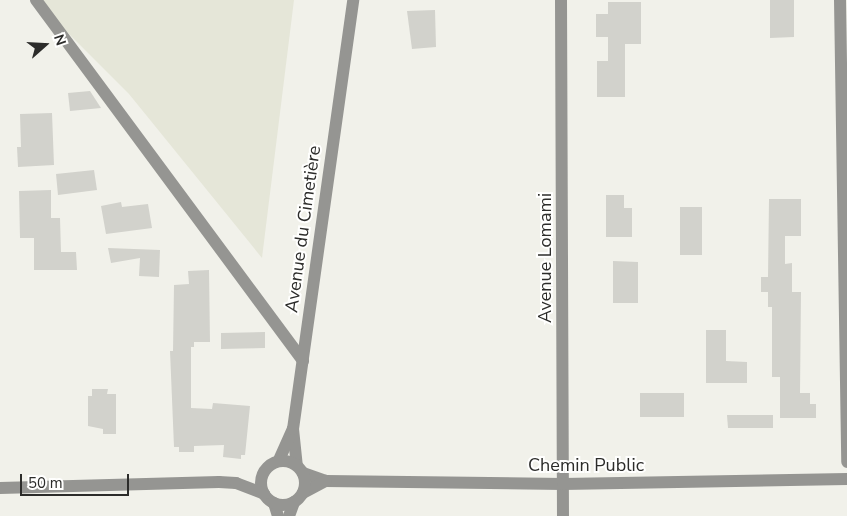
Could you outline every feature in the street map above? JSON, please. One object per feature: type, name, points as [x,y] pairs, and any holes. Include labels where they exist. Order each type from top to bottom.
[{"type":"street","points":[[36,0],[303,361]]},
{"type":"street","name":"Avenue du Cimetière","points":[[279,460],[293,429],[353,0]]},
{"type":"street","name":"Avenue Lomami","points":[[561,0],[563,516]]},
{"type":"street","points":[[840,0],[847,462]]},
{"type":"street","points":[[289,516],[298,498],[300,469],[293,429]]},
{"type":"street","points":[[0,488],[236,483],[264,471],[279,460],[326,481]]},
{"type":"street","points":[[264,471],[261,478],[264,494]]},
{"type":"street","name":"Chemin Public","points":[[326,481],[563,484],[847,479]]},
{"type":"street","points":[[236,483],[264,494],[274,503],[284,505],[326,481]]},
{"type":"street","points":[[274,503],[278,516]]},
{"type":"shaded area","points":[[35,0],[294,0],[262,258],[129,94]]},
{"type":"building","points":[[770,0],[794,0],[794,37],[770,38]]},
{"type":"building","points":[[608,2],[641,2],[641,44],[625,44],[625,97],[597,97],[597,61],[608,61],[608,37],[596,37],[596,14],[608,14]]},
{"type":"building","points":[[435,10],[436,47],[412,49],[407,11]]},
{"type":"building","points":[[90,91],[101,108],[70,111],[68,93]]},
{"type":"building","points":[[52,113],[54,165],[18,167],[17,147],[21,147],[20,114]]},
{"type":"building","points":[[94,170],[97,190],[58,195],[56,174]]},
{"type":"building","points":[[51,190],[51,218],[60,218],[61,252],[76,252],[77,270],[34,270],[34,238],[20,238],[19,191]]},
{"type":"building","points":[[606,195],[624,195],[624,208],[632,208],[632,237],[606,237]]},
{"type":"building","points":[[769,199],[801,199],[801,236],[785,236],[785,264],[792,263],[792,292],[801,292],[800,393],[810,393],[810,404],[816,404],[816,418],[780,418],[780,377],[772,377],[772,307],[768,307],[768,292],[761,292],[761,277],[768,277]]},
{"type":"building","points":[[121,202],[122,207],[148,204],[152,228],[106,234],[101,206]]},
{"type":"building","points":[[680,207],[702,207],[702,255],[680,255]]},
{"type":"building","points":[[108,248],[160,250],[159,277],[139,276],[140,258],[111,263]]},
{"type":"building","points":[[613,261],[638,262],[638,303],[613,303]]},
{"type":"building","points":[[209,270],[210,342],[194,342],[194,347],[191,347],[191,408],[212,409],[213,403],[250,406],[245,455],[241,455],[241,459],[223,457],[224,445],[194,446],[194,452],[179,452],[179,447],[174,447],[170,351],[173,351],[174,285],[189,284],[188,271]]},
{"type":"building","points":[[706,330],[726,330],[726,361],[747,362],[747,383],[706,383]]},
{"type":"building","points":[[265,332],[265,348],[221,349],[221,333]]},
{"type":"building","points":[[92,389],[108,389],[107,394],[116,394],[116,434],[103,434],[103,429],[88,426],[88,396],[92,396]]},
{"type":"building","points":[[640,393],[684,393],[684,417],[640,417]]},
{"type":"building","points":[[727,415],[773,415],[773,428],[728,428]]}]
